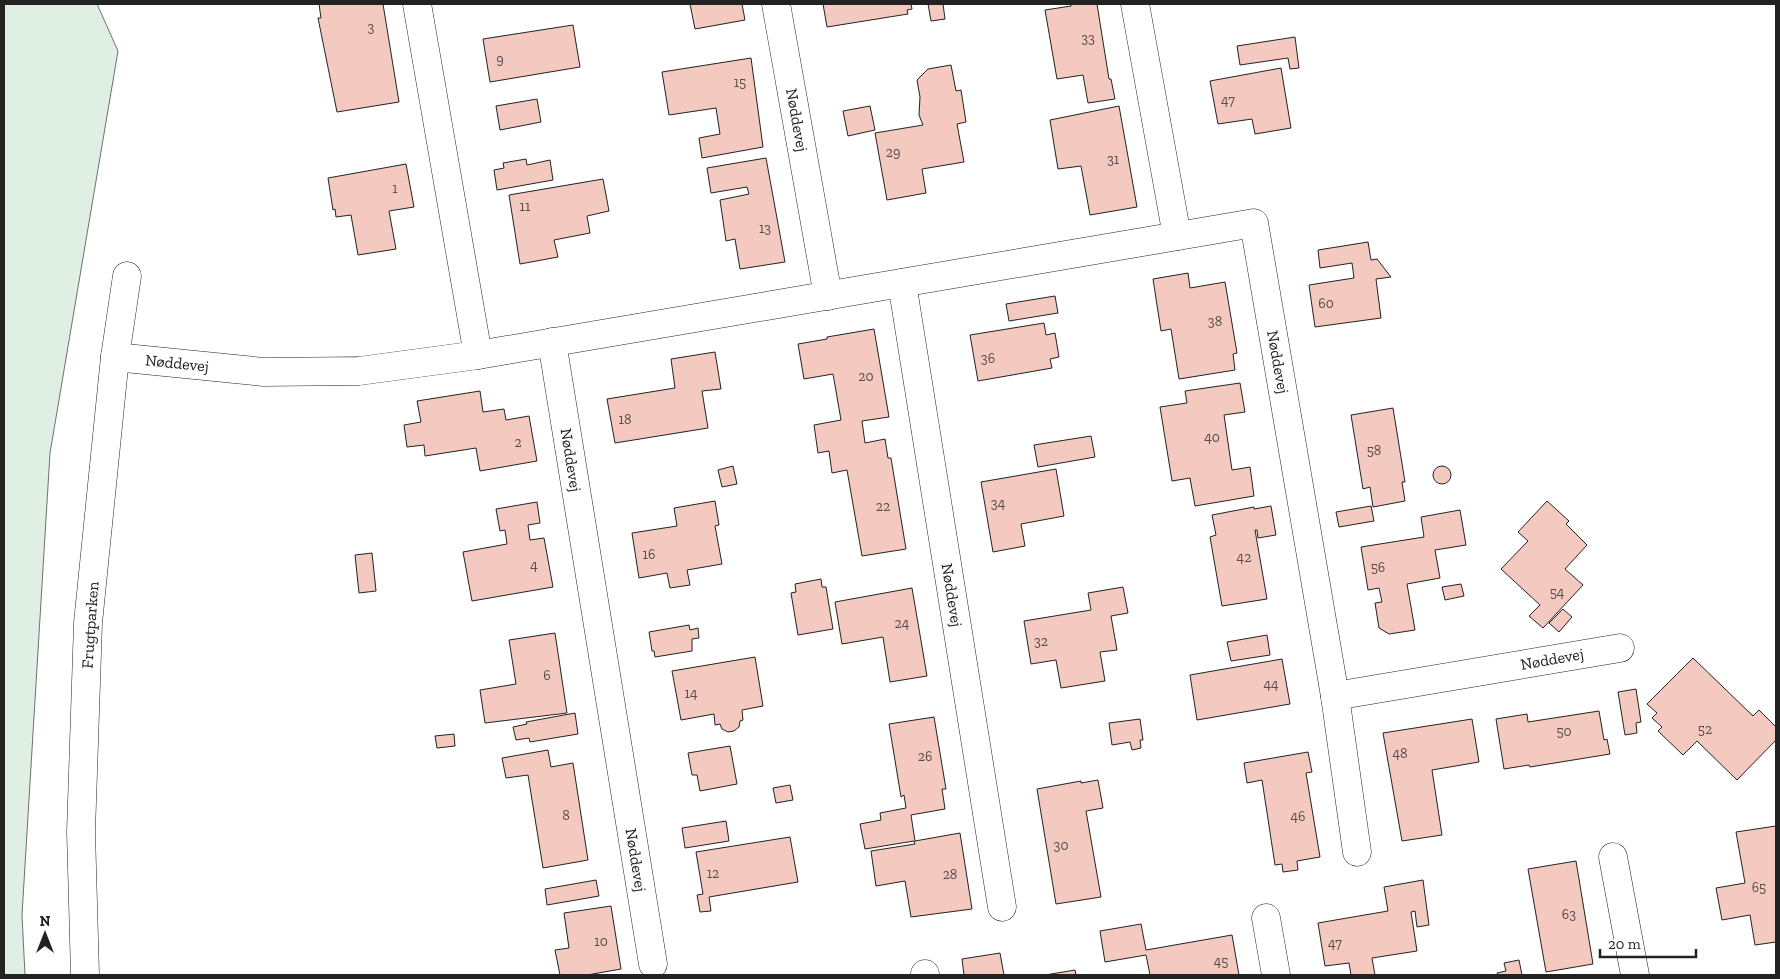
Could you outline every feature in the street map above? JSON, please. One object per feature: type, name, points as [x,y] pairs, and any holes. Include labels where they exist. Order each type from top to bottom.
[{"type":"street","points":[[418,4],[478,355]]},
{"type":"street","name":"Nøddevej","points":[[776,4],[828,296]]},
{"type":"street","points":[[1136,4],[1177,236]]},
{"type":"street","name":"Nøddevej","points":[[115,357],[274,372],[359,371],[478,355],[1254,223],[1335,696],[1357,852]]},
{"type":"street","name":"Frugtparken","points":[[85,975],[81,832],[88,623],[115,357],[127,276]]},
{"type":"street","name":"Nøddevej","points":[[902,283],[1002,907]]},
{"type":"street","name":"Nøddevej","points":[[552,342],[653,964]]},
{"type":"street","name":"Nøddevej","points":[[1335,696],[1620,648]]},
{"type":"street","points":[[1613,857],[1635,975]]},
{"type":"street","points":[[1266,918],[1276,975]]},
{"type":"green space","points":[[4,4],[97,4],[118,51],[50,453],[22,915],[25,975],[4,975]]},
{"type":"building","points":[[319,4],[383,4],[399,102],[337,112],[318,18],[321,18]]},
{"type":"building","points":[[690,4],[742,4],[745,20],[695,29]]},
{"type":"building","points":[[823,4],[911,4],[912,9],[907,10],[908,14],[827,27]]},
{"type":"building","points":[[928,4],[943,4],[945,19],[931,21]]},
{"type":"building","points":[[1071,4],[1097,4],[1109,79],[1111,79],[1115,99],[1088,103],[1083,75],[1057,79],[1045,10],[1071,6]]},
{"type":"building","points":[[573,25],[580,67],[490,82],[483,39]]},
{"type":"building","points":[[1295,37],[1299,68],[1290,69],[1288,58],[1240,65],[1237,46]]},
{"type":"building","points":[[751,58],[763,147],[702,158],[699,138],[720,134],[716,108],[669,115],[662,72]]},
{"type":"building","points":[[951,65],[956,91],[961,90],[966,122],[957,124],[964,162],[922,169],[926,193],[887,200],[875,133],[923,125],[919,115],[920,97],[917,80],[928,69]]},
{"type":"building","points":[[1281,68],[1291,128],[1255,134],[1252,119],[1218,124],[1210,81]]},
{"type":"building","points":[[537,99],[541,122],[500,130],[496,106]]},
{"type":"building","points":[[870,106],[875,130],[848,136],[843,111]]},
{"type":"building","points":[[1119,106],[1137,207],[1090,215],[1081,166],[1058,169],[1050,120]]},
{"type":"building","points":[[766,158],[785,262],[740,269],[735,239],[726,241],[720,200],[749,194],[747,187],[711,193],[707,168]]},
{"type":"building","points":[[526,159],[527,165],[550,160],[553,180],[497,190],[494,170],[504,168],[503,163]]},
{"type":"building","points":[[406,164],[414,207],[389,211],[396,249],[358,255],[351,215],[336,217],[335,209],[333,210],[328,178]]},
{"type":"building","points":[[603,179],[609,211],[587,216],[590,233],[554,240],[558,257],[520,264],[509,195]]},
{"type":"building","points":[[1368,242],[1371,260],[1377,259],[1391,277],[1376,279],[1381,318],[1315,327],[1309,285],[1354,278],[1352,263],[1320,268],[1318,250]]},
{"type":"building","points":[[1188,273],[1190,288],[1225,282],[1237,353],[1233,354],[1235,370],[1179,379],[1171,329],[1161,331],[1153,279]]},
{"type":"building","points":[[1055,296],[1058,313],[1009,321],[1006,304]]},
{"type":"building","points":[[1044,323],[1046,335],[1055,333],[1059,357],[1050,359],[1052,368],[978,381],[970,335]]},
{"type":"building","points":[[874,329],[889,417],[862,421],[865,443],[885,439],[888,458],[891,458],[906,549],[862,556],[847,470],[832,473],[829,451],[818,453],[814,425],[841,420],[833,374],[804,379],[798,344]]},
{"type":"building","points":[[715,352],[721,389],[702,391],[708,428],[615,443],[607,399],[675,388],[671,359]]},
{"type":"building","points":[[1240,383],[1245,412],[1224,415],[1232,470],[1250,467],[1254,496],[1195,506],[1190,478],[1172,481],[1160,407],[1187,403],[1185,391]]},
{"type":"building","points":[[480,391],[483,412],[504,409],[506,420],[529,416],[537,461],[480,471],[476,448],[425,456],[424,445],[407,447],[404,425],[421,422],[417,401]]},
{"type":"building","points":[[1393,408],[1405,482],[1402,482],[1405,501],[1373,507],[1370,487],[1363,489],[1351,415]]},
{"type":"building","points":[[1091,436],[1095,457],[1038,467],[1034,445]]},
{"type":"building","points":[[733,466],[737,484],[722,487],[718,470]]},
{"type":"building","points":[[1438,466],[1446,466],[1451,471],[1449,482],[1438,484],[1433,479],[1433,471]]},
{"type":"building","points":[[1056,469],[1064,516],[1021,524],[1025,546],[993,552],[981,482]]},
{"type":"building","points":[[715,501],[719,525],[715,526],[722,564],[687,570],[690,585],[670,588],[667,573],[639,578],[632,533],[677,526],[674,508]]},
{"type":"building","points":[[1547,501],[1569,521],[1566,524],[1587,545],[1565,569],[1583,585],[1543,628],[1529,616],[1540,605],[1501,569],[1528,541],[1518,532]]},
{"type":"building","points":[[537,502],[540,523],[528,525],[530,540],[544,538],[553,587],[472,601],[463,552],[507,544],[505,530],[500,531],[496,509]]},
{"type":"building","points":[[1271,506],[1276,535],[1258,538],[1257,530],[1255,530],[1267,599],[1222,606],[1210,537],[1216,535],[1212,515],[1254,507],[1254,509]]},
{"type":"building","points":[[1371,506],[1374,521],[1339,527],[1336,512]]},
{"type":"building","points":[[1460,510],[1466,545],[1435,550],[1440,578],[1407,584],[1415,630],[1389,634],[1379,628],[1375,603],[1382,602],[1379,588],[1368,590],[1361,547],[1424,537],[1421,517]]},
{"type":"building","points":[[372,553],[376,591],[359,593],[355,555]]},
{"type":"building","points":[[821,579],[822,587],[826,587],[833,629],[798,635],[791,593],[796,592],[795,584]]},
{"type":"building","points":[[1461,584],[1464,596],[1445,600],[1442,587]]},
{"type":"building","points":[[1123,587],[1128,613],[1111,616],[1117,650],[1100,652],[1105,681],[1061,688],[1056,660],[1031,664],[1024,621],[1091,610],[1088,593]]},
{"type":"building","points":[[912,588],[927,676],[890,682],[883,637],[842,644],[835,602]]},
{"type":"building","points":[[1563,609],[1572,617],[1559,632],[1549,623]]},
{"type":"building","points":[[689,625],[690,630],[698,628],[699,638],[692,639],[692,651],[655,657],[654,651],[652,651],[649,632]]},
{"type":"building","points":[[555,633],[567,713],[485,723],[480,690],[516,684],[509,640]]},
{"type":"building","points":[[1267,635],[1270,655],[1231,661],[1227,642]]},
{"type":"building","points":[[755,657],[763,706],[742,710],[743,720],[740,721],[739,727],[734,731],[728,732],[722,729],[720,724],[715,725],[714,714],[681,720],[672,671]]},
{"type":"building","points":[[1693,658],[1753,716],[1759,710],[1776,727],[1776,740],[1737,780],[1697,741],[1683,755],[1658,731],[1662,727],[1652,718],[1657,713],[1647,704]]},
{"type":"building","points":[[1282,659],[1290,704],[1197,720],[1190,675]]},
{"type":"building","points":[[1636,689],[1641,722],[1636,723],[1637,733],[1625,735],[1618,692]]},
{"type":"building","points":[[1599,711],[1604,740],[1607,739],[1610,754],[1530,767],[1529,765],[1504,769],[1496,719],[1527,714],[1528,722]]},
{"type":"building","points":[[575,713],[578,734],[530,742],[529,738],[516,740],[513,727],[527,724],[526,722]]},
{"type":"building","points":[[934,717],[946,789],[942,789],[945,809],[911,815],[915,841],[960,833],[972,909],[911,917],[905,881],[876,886],[871,851],[915,844],[914,841],[865,849],[860,824],[881,820],[880,813],[906,808],[904,795],[901,797],[889,724]]},
{"type":"building","points":[[1140,719],[1143,740],[1140,740],[1141,748],[1132,750],[1130,742],[1112,745],[1109,723]]},
{"type":"building","points":[[1472,719],[1479,762],[1432,770],[1442,835],[1402,841],[1383,733]]},
{"type":"building","points":[[454,734],[455,746],[437,748],[435,736]]},
{"type":"building","points":[[730,746],[737,784],[700,791],[697,775],[692,775],[688,753]]},
{"type":"building","points":[[548,750],[551,767],[573,763],[588,860],[543,868],[528,775],[506,778],[502,758]]},
{"type":"building","points":[[1308,752],[1312,772],[1306,773],[1320,857],[1297,861],[1298,870],[1283,872],[1282,864],[1275,865],[1262,780],[1247,783],[1244,763]]},
{"type":"building","points":[[1098,780],[1103,808],[1086,811],[1101,897],[1056,904],[1037,789]]},
{"type":"building","points":[[790,785],[793,800],[776,803],[773,788]]},
{"type":"building","points":[[726,821],[729,841],[685,848],[682,828]]},
{"type":"building","points":[[1776,826],[1776,942],[1755,945],[1750,915],[1722,920],[1716,888],[1745,883],[1736,832]]},
{"type":"building","points":[[790,837],[798,882],[709,897],[711,911],[700,912],[697,895],[703,894],[696,852]]},
{"type":"building","points":[[1576,861],[1593,964],[1546,972],[1528,869]]},
{"type":"building","points":[[596,880],[599,896],[547,905],[545,889]]},
{"type":"building","points":[[1423,880],[1429,925],[1417,927],[1415,911],[1411,912],[1417,951],[1372,958],[1375,975],[1351,975],[1349,963],[1325,966],[1318,923],[1388,911],[1384,887]]},
{"type":"building","points":[[611,906],[621,969],[587,975],[560,975],[555,950],[569,948],[564,913]]},
{"type":"building","points":[[1141,924],[1146,950],[1232,935],[1239,975],[1150,975],[1146,955],[1105,962],[1100,931]]},
{"type":"building","points":[[1000,953],[1004,975],[964,975],[962,959]]},
{"type":"building","points":[[1519,960],[1522,975],[1498,975],[1497,973],[1506,971],[1504,963]]},
{"type":"building","points":[[1075,970],[1076,975],[1045,975]]}]
